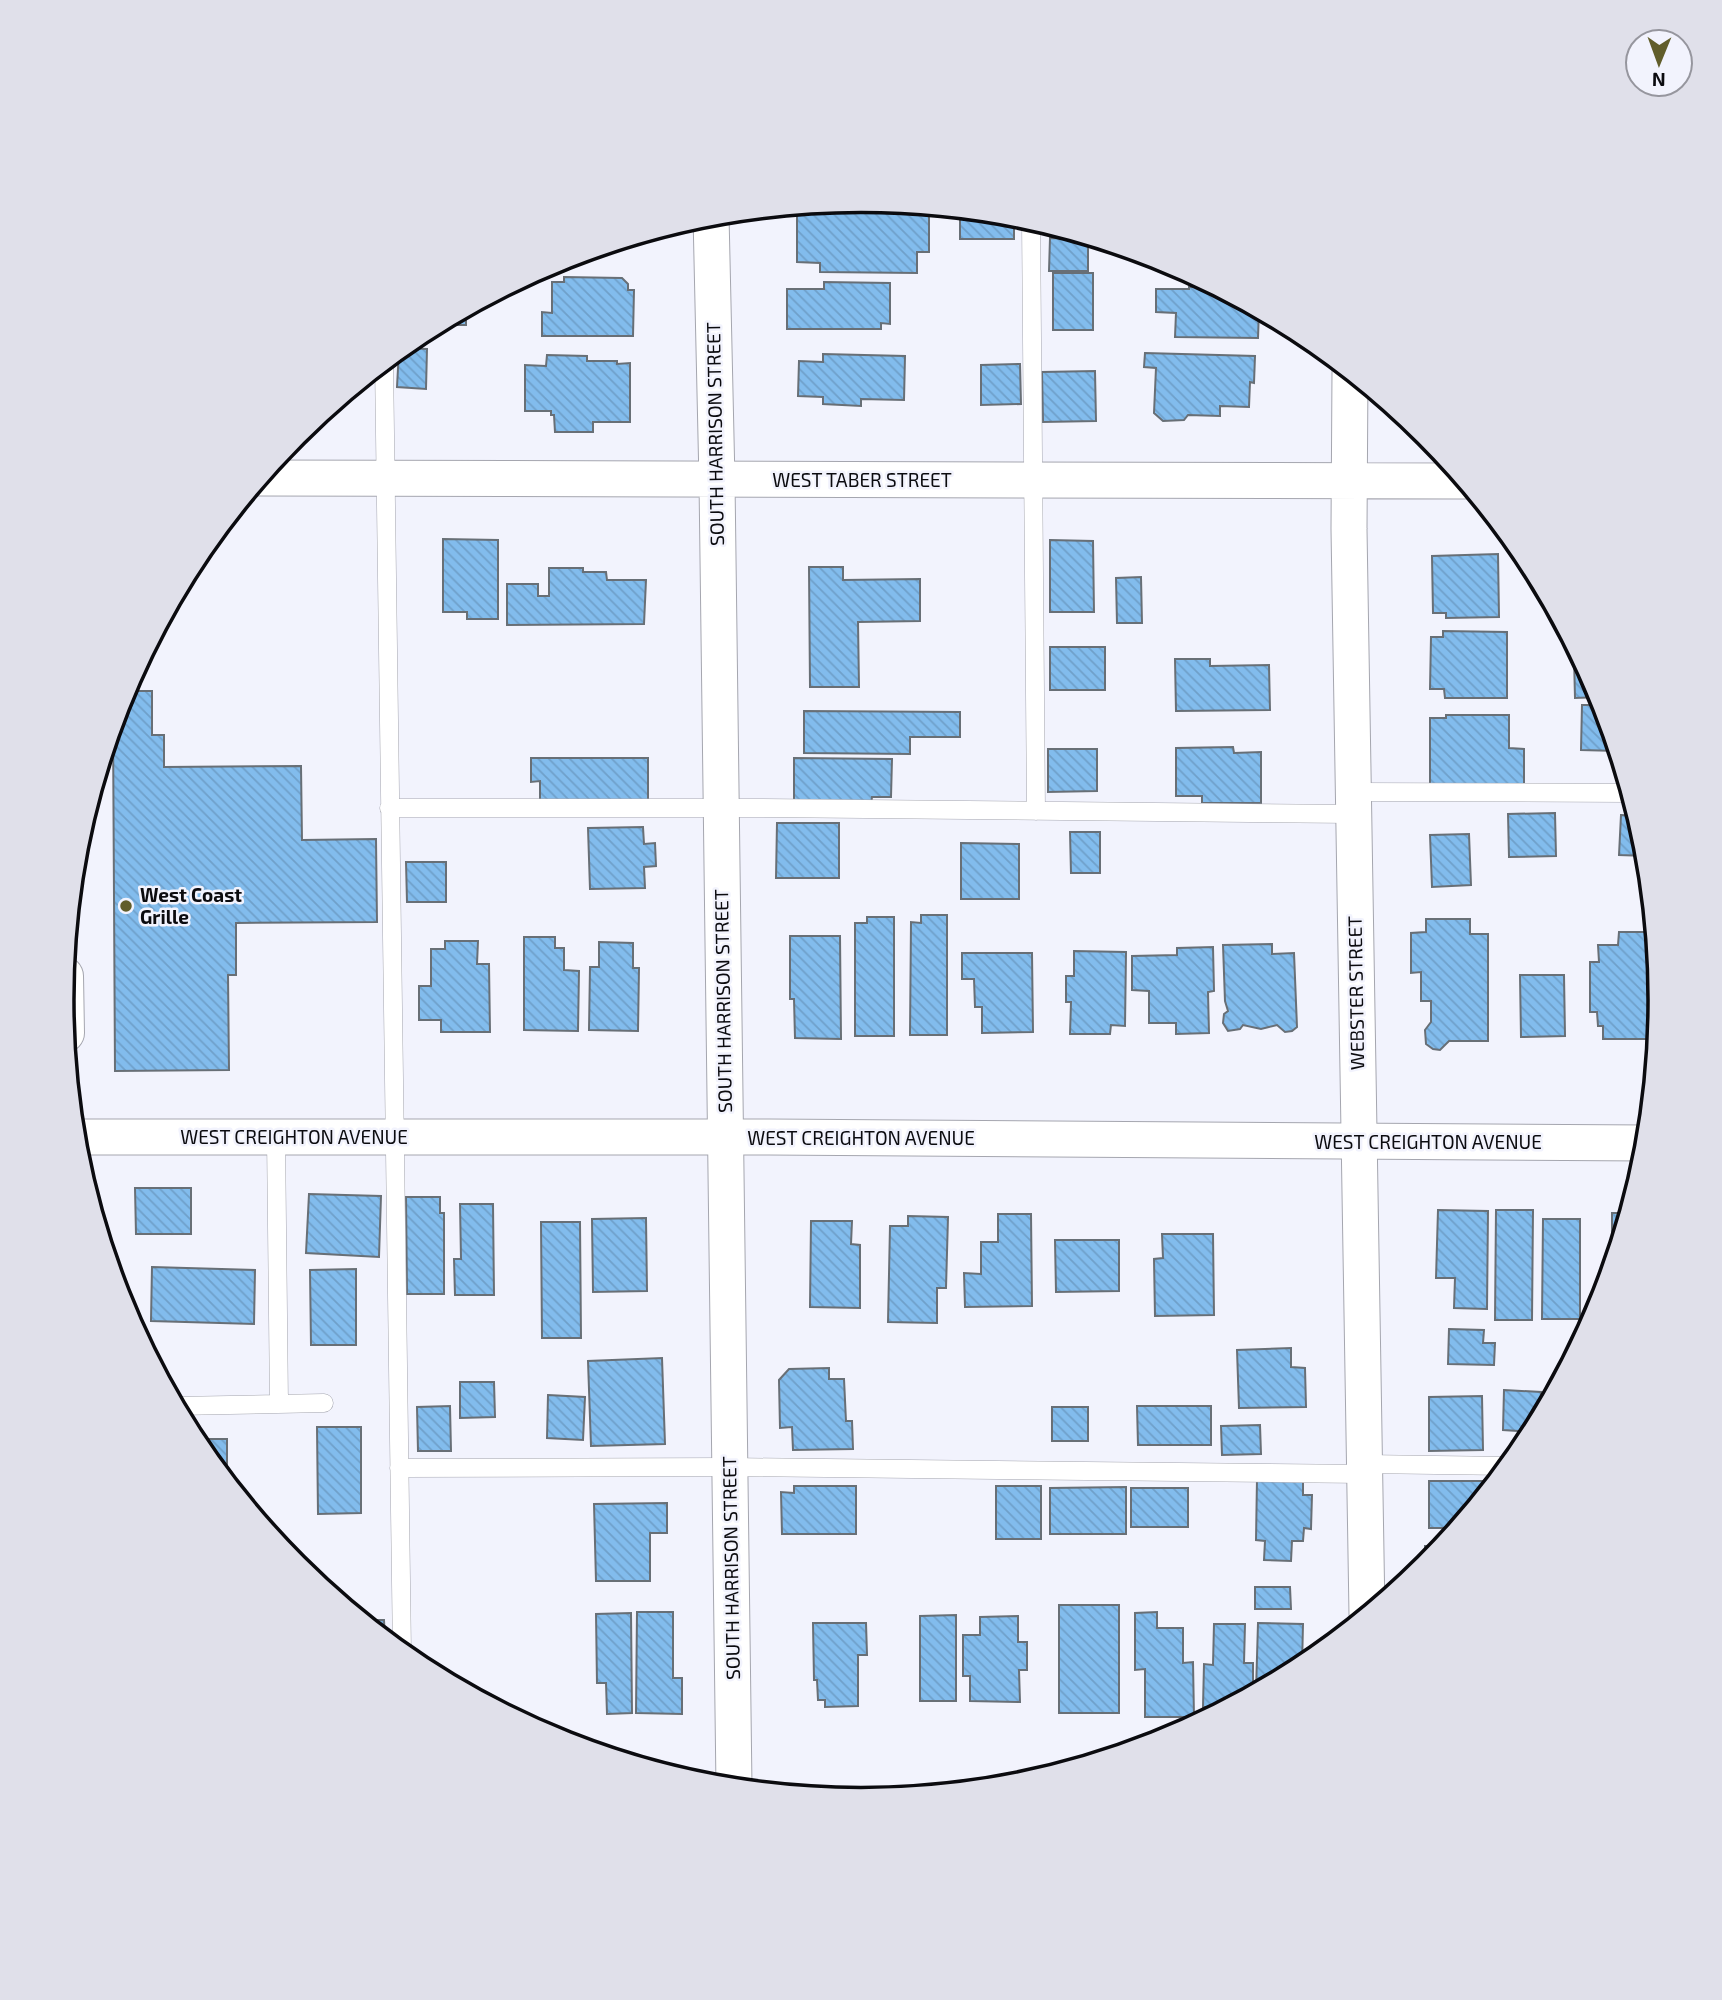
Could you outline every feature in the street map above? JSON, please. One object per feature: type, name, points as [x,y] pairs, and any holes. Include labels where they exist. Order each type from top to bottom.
[{"type":"street","name":"SOUTH HARRISON STREET","points":[[711,227],[734,1777]]},
{"type":"street","name":"WEBSTER STREET","points":[[1350,383],[1353,803],[1367,1603]]},
{"type":"street","name":"WEST TABER STREET","points":[[278,471],[386,479],[1453,481]]},
{"type":"street","name":"WEST CREIGHTON AVENUE","points":[[86,1136],[1635,1143]]},
{"type":"lane","points":[[1031,232],[1036,811]]},
{"type":"lane","points":[[384,373],[402,1639]]},
{"type":"lane","points":[[389,808],[1036,811],[1621,793]]},
{"type":"lane","points":[[276,1137],[279,1404]]},
{"type":"lane","points":[[186,1406],[324,1403]]},
{"type":"lane","points":[[399,1468],[1364,1469],[1495,1466]]},
{"type":"building","points":[[861,213],[929,216],[929,252],[917,252],[917,273],[820,272],[820,263],[797,262],[797,215]]},
{"type":"building","points":[[960,219],[1014,228],[1014,239],[960,239]]},
{"type":"building","points":[[1050,238],[1062,238],[1088,246],[1088,271],[1049,271]]},
{"type":"building","points":[[1053,273],[1093,273],[1093,330],[1053,330]]},
{"type":"building","points":[[564,277],[622,278],[628,284],[628,290],[634,290],[633,336],[542,336],[542,312],[552,313],[552,282],[564,282]]},
{"type":"building","points":[[824,282],[890,283],[890,324],[881,323],[881,329],[787,329],[787,289],[824,289]]},
{"type":"building","points":[[1194,287],[1259,320],[1258,338],[1175,337],[1176,313],[1156,312],[1156,289]]},
{"type":"building","points":[[466,319],[466,325],[456,325]]},
{"type":"building","points":[[418,349],[427,349],[426,389],[397,387],[398,363]]},
{"type":"building","points":[[1145,353],[1255,356],[1254,383],[1250,382],[1249,407],[1220,406],[1220,416],[1188,415],[1184,420],[1163,421],[1154,413],[1156,368],[1144,367]]},
{"type":"building","points":[[823,354],[905,356],[904,400],[861,399],[861,406],[823,404],[823,397],[798,396],[799,361],[823,362]]},
{"type":"building","points":[[547,355],[587,356],[587,361],[630,363],[630,422],[593,422],[593,432],[555,432],[554,415],[551,415],[551,411],[525,411],[525,365],[546,366]]},
{"type":"building","points":[[1020,364],[1021,404],[981,405],[981,365]]},
{"type":"building","points":[[1095,371],[1096,421],[1043,422],[1042,372]]},
{"type":"building","points":[[443,539],[498,540],[498,619],[467,619],[467,612],[443,612]]},
{"type":"building","points":[[1050,540],[1093,541],[1094,612],[1050,612]]},
{"type":"building","points":[[1498,554],[1499,617],[1446,618],[1446,613],[1433,613],[1432,556]]},
{"type":"building","points":[[809,567],[843,567],[843,580],[920,579],[920,621],[858,622],[859,687],[810,687]]},
{"type":"building","points":[[549,568],[583,568],[583,572],[606,572],[607,580],[646,580],[644,624],[507,625],[507,584],[538,584],[538,596],[549,596]]},
{"type":"building","points":[[1141,577],[1142,623],[1117,623],[1116,578]]},
{"type":"building","points":[[1443,631],[1507,632],[1507,698],[1445,698],[1444,689],[1430,689],[1431,637],[1443,637]]},
{"type":"building","points":[[1050,647],[1105,647],[1105,690],[1050,690]]},
{"type":"building","points":[[1175,659],[1210,659],[1210,666],[1269,665],[1270,710],[1176,711]]},
{"type":"building","points":[[1574,668],[1588,697],[1575,698]]},
{"type":"building","points":[[137,691],[152,691],[152,735],[164,735],[164,767],[301,766],[302,840],[376,839],[377,922],[236,923],[236,975],[228,975],[229,1070],[115,1071],[113,753]]},
{"type":"building","points":[[1582,705],[1591,705],[1608,751],[1581,750]]},
{"type":"building","points":[[804,711],[960,712],[960,737],[910,737],[910,754],[804,753]]},
{"type":"building","points":[[1446,715],[1509,715],[1509,748],[1524,749],[1524,785],[1430,784],[1430,718],[1446,718]]},
{"type":"building","points":[[1233,747],[1234,753],[1261,752],[1261,803],[1202,803],[1202,796],[1176,796],[1176,748]]},
{"type":"building","points":[[1048,749],[1097,749],[1097,791],[1048,792]]},
{"type":"building","points":[[531,758],[648,758],[648,800],[540,800],[540,781],[531,782]]},
{"type":"building","points":[[794,758],[892,759],[891,797],[872,797],[871,805],[794,801]]},
{"type":"building","points":[[1555,813],[1556,856],[1509,857],[1508,814]]},
{"type":"building","points":[[1621,815],[1626,815],[1635,856],[1619,855]]},
{"type":"building","points":[[777,823],[839,823],[839,878],[776,878]]},
{"type":"building","points":[[643,827],[644,844],[655,843],[656,866],[644,867],[645,888],[590,889],[588,828]]},
{"type":"building","points":[[1070,832],[1100,832],[1100,873],[1071,873]]},
{"type":"building","points":[[1469,834],[1471,885],[1432,887],[1430,835]]},
{"type":"building","points":[[961,843],[1019,844],[1019,899],[961,899]]},
{"type":"building","points":[[406,862],[446,862],[446,902],[407,902]]},
{"type":"building","points":[[921,915],[947,915],[947,1035],[910,1035],[911,922],[921,923]]},
{"type":"building","points":[[867,917],[894,917],[894,1036],[855,1036],[855,923],[867,923]]},
{"type":"building","points":[[1426,919],[1470,919],[1470,934],[1488,934],[1488,1041],[1449,1041],[1440,1050],[1426,1044],[1425,1030],[1431,1022],[1431,1001],[1421,1001],[1421,972],[1411,973],[1411,933],[1426,932]]},
{"type":"building","points":[[1619,932],[1645,932],[1647,1039],[1603,1039],[1603,1026],[1598,1026],[1597,1012],[1590,1012],[1590,962],[1599,962],[1598,945],[1618,945]]},
{"type":"building","points":[[790,936],[840,936],[841,1039],[795,1038],[794,999],[790,999]]},
{"type":"building","points":[[524,937],[555,937],[555,948],[564,948],[564,970],[579,971],[578,1031],[524,1030]]},
{"type":"building","points":[[445,941],[478,941],[477,964],[489,964],[490,1032],[441,1032],[441,1020],[419,1020],[419,986],[431,986],[431,949],[445,949]]},
{"type":"building","points":[[599,942],[633,943],[633,968],[639,968],[638,1031],[589,1030],[590,967],[599,967]]},
{"type":"building","points":[[1272,944],[1272,954],[1294,953],[1297,1027],[1285,1032],[1277,1025],[1261,1029],[1243,1025],[1240,1029],[1228,1031],[1223,1023],[1224,1014],[1228,1011],[1225,1001],[1223,945]]},
{"type":"building","points":[[1213,947],[1214,991],[1208,992],[1209,1033],[1176,1034],[1176,1023],[1149,1023],[1149,991],[1132,990],[1132,956],[1177,955],[1177,948]]},
{"type":"building","points":[[1074,951],[1126,952],[1125,1026],[1111,1025],[1110,1034],[1070,1034],[1071,1002],[1066,1002],[1066,976],[1074,976]]},
{"type":"building","points":[[962,953],[1032,953],[1033,1032],[982,1033],[982,1007],[975,1007],[974,979],[962,979]]},
{"type":"building","points":[[1520,975],[1564,975],[1565,1036],[1521,1037]]},
{"type":"building","points":[[135,1188],[191,1188],[191,1234],[136,1234]]},
{"type":"building","points":[[309,1194],[381,1196],[379,1257],[306,1253]]},
{"type":"building","points":[[406,1197],[440,1197],[440,1213],[444,1213],[444,1294],[407,1294]]},
{"type":"building","points":[[460,1204],[493,1204],[494,1295],[455,1295],[454,1259],[461,1259]]},
{"type":"building","points":[[1438,1210],[1488,1211],[1487,1309],[1454,1308],[1455,1278],[1436,1278]]},
{"type":"building","points":[[1496,1210],[1533,1210],[1532,1320],[1495,1320]]},
{"type":"building","points":[[1612,1213],[1619,1213],[1612,1237]]},
{"type":"building","points":[[998,1214],[1031,1214],[1032,1306],[965,1307],[964,1273],[981,1274],[981,1242],[998,1242]]},
{"type":"building","points":[[908,1216],[948,1217],[946,1288],[937,1288],[937,1323],[888,1322],[890,1226],[908,1226]]},
{"type":"building","points":[[646,1218],[647,1291],[593,1292],[592,1219]]},
{"type":"building","points":[[1543,1219],[1580,1219],[1580,1319],[1542,1319]]},
{"type":"building","points":[[811,1221],[852,1221],[851,1244],[860,1245],[860,1308],[810,1307]]},
{"type":"building","points":[[541,1222],[580,1222],[581,1338],[542,1338]]},
{"type":"building","points":[[1162,1234],[1213,1234],[1214,1315],[1155,1316],[1154,1259],[1163,1258]]},
{"type":"building","points":[[1055,1240],[1119,1240],[1119,1291],[1056,1292]]},
{"type":"building","points":[[152,1267],[255,1270],[254,1324],[151,1321]]},
{"type":"building","points":[[356,1269],[356,1345],[311,1345],[310,1270]]},
{"type":"building","points":[[1449,1329],[1484,1330],[1483,1343],[1495,1343],[1494,1365],[1448,1364]]},
{"type":"building","points":[[1291,1348],[1291,1367],[1305,1368],[1306,1407],[1239,1408],[1237,1350]]},
{"type":"building","points":[[662,1358],[665,1444],[591,1446],[588,1361]]},
{"type":"building","points":[[829,1368],[829,1379],[844,1379],[846,1421],[852,1421],[853,1449],[793,1450],[792,1427],[780,1428],[779,1380],[789,1369]]},
{"type":"building","points":[[460,1382],[494,1382],[495,1417],[460,1418]]},
{"type":"building","points":[[1504,1390],[1541,1392],[1541,1398],[1520,1431],[1503,1430]]},
{"type":"building","points":[[548,1395],[585,1397],[583,1440],[547,1438]]},
{"type":"building","points":[[1482,1396],[1483,1450],[1429,1451],[1429,1397]]},
{"type":"building","points":[[450,1406],[451,1451],[418,1451],[417,1407]]},
{"type":"building","points":[[1137,1406],[1211,1406],[1211,1445],[1138,1445]]},
{"type":"building","points":[[1052,1407],[1088,1407],[1088,1441],[1052,1441]]},
{"type":"building","points":[[1260,1425],[1261,1454],[1222,1455],[1221,1426]]},
{"type":"building","points":[[317,1427],[361,1427],[361,1513],[318,1514]]},
{"type":"building","points":[[207,1439],[227,1439],[227,1467]]},
{"type":"building","points":[[1257,1479],[1303,1480],[1303,1495],[1312,1495],[1311,1529],[1304,1528],[1303,1541],[1292,1541],[1291,1561],[1264,1560],[1265,1541],[1256,1540]]},
{"type":"building","points":[[1429,1481],[1484,1481],[1445,1528],[1429,1528]]},
{"type":"building","points":[[794,1486],[856,1486],[856,1534],[782,1534],[781,1492],[794,1493]]},
{"type":"building","points":[[996,1486],[1041,1486],[1041,1539],[996,1539]]},
{"type":"building","points":[[1126,1487],[1126,1534],[1050,1534],[1050,1488]]},
{"type":"building","points":[[1131,1488],[1188,1488],[1188,1527],[1131,1527]]},
{"type":"building","points":[[667,1503],[667,1533],[650,1533],[650,1581],[596,1581],[594,1504]]},
{"type":"building","points":[[1255,1587],[1290,1587],[1291,1609],[1255,1609]]},
{"type":"building","points":[[1059,1605],[1119,1605],[1119,1713],[1059,1713]]},
{"type":"building","points":[[637,1612],[673,1612],[673,1678],[682,1678],[682,1714],[636,1713]]},
{"type":"building","points":[[1157,1612],[1157,1628],[1183,1628],[1183,1663],[1193,1662],[1194,1713],[1186,1717],[1145,1717],[1145,1669],[1135,1670],[1135,1613]]},
{"type":"building","points":[[631,1613],[632,1713],[607,1714],[606,1683],[597,1683],[596,1614]]},
{"type":"building","points":[[956,1615],[956,1701],[920,1701],[920,1616]]},
{"type":"building","points":[[1018,1616],[1018,1642],[1027,1642],[1027,1670],[1019,1670],[1020,1702],[970,1701],[970,1676],[963,1676],[963,1635],[980,1635],[980,1617]]},
{"type":"building","points":[[813,1623],[866,1623],[867,1655],[858,1655],[858,1706],[825,1707],[825,1700],[818,1700],[817,1680],[814,1680]]},
{"type":"building","points":[[1258,1623],[1303,1624],[1302,1653],[1256,1681]]},
{"type":"building","points":[[1214,1624],[1245,1624],[1244,1663],[1253,1663],[1253,1683],[1203,1707],[1204,1664],[1213,1665]]},
{"type":"place","name":"West Coast Grille","points":[[126,906]]}]
